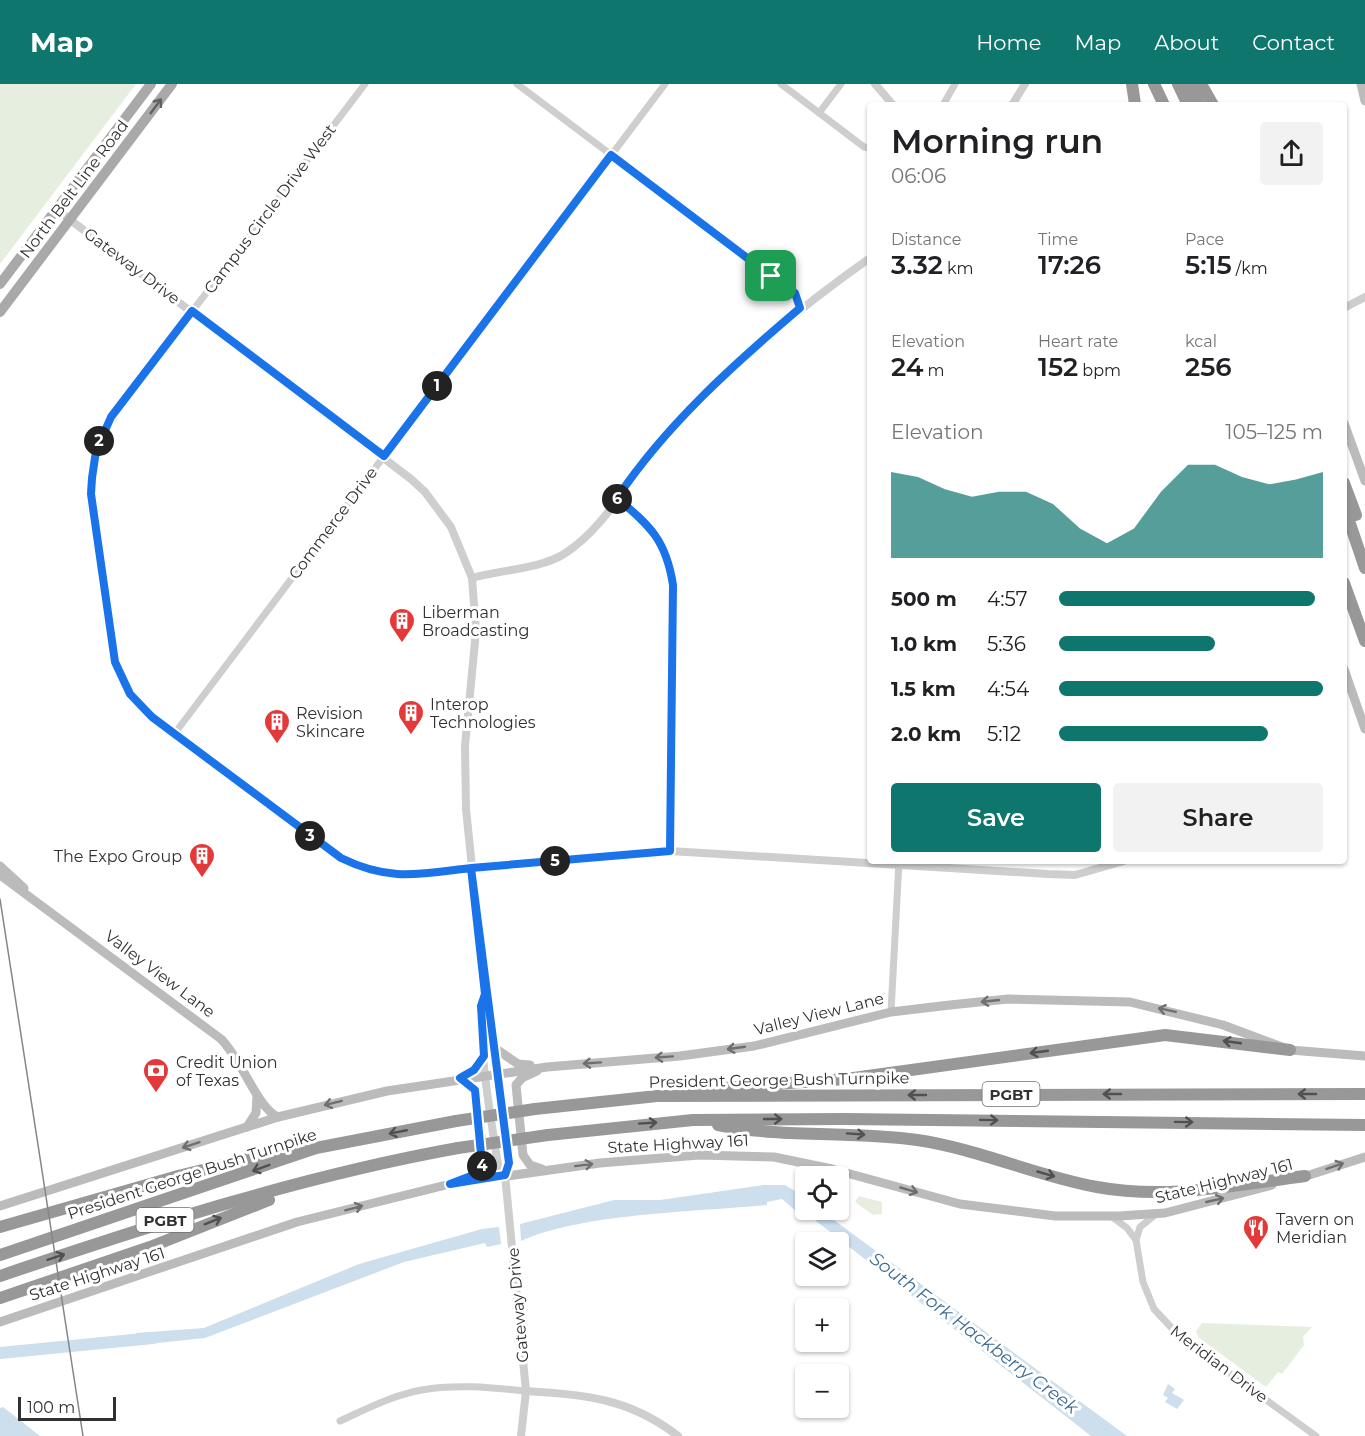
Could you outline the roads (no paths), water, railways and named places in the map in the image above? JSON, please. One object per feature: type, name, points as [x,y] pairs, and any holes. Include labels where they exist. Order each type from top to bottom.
[{"type":"highway","points":[[1132,84],[1135,102]]},
{"type":"highway","points":[[1154,84],[1163,102]]},
{"type":"highway","points":[[1178,84],[1187,102]]},
{"type":"highway","points":[[1190,84],[1198,102]]},
{"type":"highway","points":[[1201,84],[1211,102]]},
{"type":"highway","points":[[1347,491],[1365,542]]},
{"type":"highway","points":[[1347,515],[1365,568]]},
{"type":"highway","points":[[1347,530],[1365,578]]},
{"type":"highway","points":[[1347,591],[1365,641]]},
{"type":"highway","points":[[657,1096],[710,1087],[846,1079],[1165,1035],[1290,1050]]},
{"type":"highway","name":"President George Bush Turnpike","points":[[0,1256],[316,1148],[456,1121],[535,1109],[657,1096],[1365,1094]]},
{"type":"highway","name":"PGBT","points":[[0,1275],[173,1218],[389,1160],[548,1135],[693,1120],[867,1119],[1365,1125]]},
{"type":"highway","points":[[693,1120],[741,1130],[856,1134],[921,1141],[1083,1184],[1117,1190],[1173,1192],[1238,1187],[1305,1176]]},
{"type":"highway","points":[[0,1227],[178,1176],[276,1152],[316,1148]]},
{"type":"highway","points":[[0,1298],[150,1247],[252,1205],[314,1185],[333,1175]]},
{"type":"main road","name":"North Belt Line Road","points":[[0,284],[151,84]]},
{"type":"main road","name":"North Belt Line Road","points":[[0,312],[172,84]]},
{"type":"main road","points":[[1124,84],[1134,102]]},
{"type":"main road","points":[[1361,84],[1365,100]]},
{"type":"main road","points":[[129,113],[143,123]]},
{"type":"main road","points":[[1347,431],[1365,481]]},
{"type":"main road","points":[[1347,678],[1365,729]]},
{"type":"main road","name":"Valley View Lane","points":[[0,866],[17,879],[28,893]]},
{"type":"main road","name":"Valley View Lane","points":[[0,874],[221,1039],[238,1059],[265,1108],[278,1117],[387,1091],[460,1078],[547,1067],[680,1056],[754,1046],[891,1012],[1008,999],[1130,1002],[1224,1025],[1290,1050],[1365,1056]]},
{"type":"main road","points":[[496,1049],[518,1064],[547,1067]]},
{"type":"main road","points":[[450,1184],[476,1174],[484,1160],[475,1090],[460,1078],[474,1070],[484,1056]]},
{"type":"main road","points":[[544,1170],[530,1166],[523,1155],[516,1085],[522,1078],[547,1067]]},
{"type":"main road","points":[[247,1127],[256,1113],[257,1095]]},
{"type":"main road","points":[[0,1206],[278,1117]]},
{"type":"main road","name":"State Highway 161","points":[[0,1322],[297,1222],[450,1184],[544,1170],[680,1156],[746,1155],[832,1169],[960,1204],[989,1209],[1055,1216],[1111,1216],[1158,1213],[1305,1176],[1365,1157]]},
{"type":"street","name":"Campus Circle Drive West","points":[[365,84],[111,417],[96,451],[91,494],[115,662],[130,694],[152,717],[327,849],[360,867],[389,875],[471,868]]},
{"type":"street","points":[[517,84],[795,293],[800,308]]},
{"type":"street","name":"Commerce Drive","points":[[175,733],[665,84]]},
{"type":"street","points":[[782,84],[867,148]]},
{"type":"street","points":[[819,113],[841,84]]},
{"type":"street","points":[[875,84],[890,102]]},
{"type":"street","points":[[945,102],[956,84]]},
{"type":"street","points":[[1014,102],[1025,84]]},
{"type":"street","name":"Gateway Drive","points":[[56,209],[384,456],[425,492],[440,512],[465,558],[472,578],[476,631],[465,746],[466,809],[485,994],[490,1006],[509,1163],[505,1175],[526,1391],[521,1436]]},
{"type":"street","points":[[472,578],[563,555],[581,542],[663,439],[711,388],[800,308],[867,260]]},
{"type":"street","points":[[1347,306],[1365,297]]},
{"type":"street","points":[[617,498],[654,531],[662,543],[669,561],[673,585],[670,851]]},
{"type":"street","points":[[471,868],[670,851],[867,861]]},
{"type":"street","points":[[891,1012],[899,864]]},
{"type":"street","points":[[914,864],[1075,875],[1114,864]]},
{"type":"street","name":"Gateway Drive","points":[[485,994],[481,1006],[486,1075],[498,1165],[505,1175]]},
{"type":"street","points":[[1136,1240],[1142,1224],[1158,1213]]},
{"type":"street","points":[[1111,1216],[1127,1228],[1136,1240]]},
{"type":"street","name":"Meridian Drive","points":[[1136,1240],[1143,1282],[1154,1308],[1167,1326],[1316,1436]]},
{"type":"street","points":[[340,1421],[382,1401],[427,1389],[478,1387],[586,1395],[608,1399],[631,1407],[661,1422],[678,1436]]},
{"type":"water","points":[[764,1185],[785,1185],[795,1191],[795,1210],[782,1199],[767,1202],[767,1205],[608,1219],[547,1232],[521,1241],[520,1224],[614,1200],[660,1200]]},
{"type":"water","points":[[815,1220],[834,1220],[1127,1436],[1091,1436],[849,1247],[849,1232],[830,1232]]},
{"type":"water","points":[[499,1227],[501,1244],[487,1247],[485,1243],[404,1262],[205,1338],[139,1345],[136,1333],[204,1328],[359,1264],[482,1229]]},
{"type":"water","points":[[1168,1384],[1175,1389],[1172,1393],[1184,1400],[1177,1409],[1165,1402],[1168,1398],[1163,1395]]},
{"type":"water","points":[[3,1407],[40,1436],[0,1436],[0,1408]]},
{"type":"waterway","name":"South Fork Hackberry Creek","points":[[0,1353],[153,1338]]},
{"type":"tram line","points":[[0,899],[83,1436]]},
{"type":"place","name":"Liberman Broadcasting","points":[[402,644]]},
{"type":"place","name":"Interop Technologies","points":[[411,736]]},
{"type":"place","name":"Revision Skincare","points":[[277,745]]},
{"type":"place","name":"The Expo Group","points":[[202,879]]},
{"type":"place","name":"Credit Union of Texas","points":[[156,1094]]},
{"type":"place","name":"Tavern on Meridian","points":[[1256,1251]]}]
